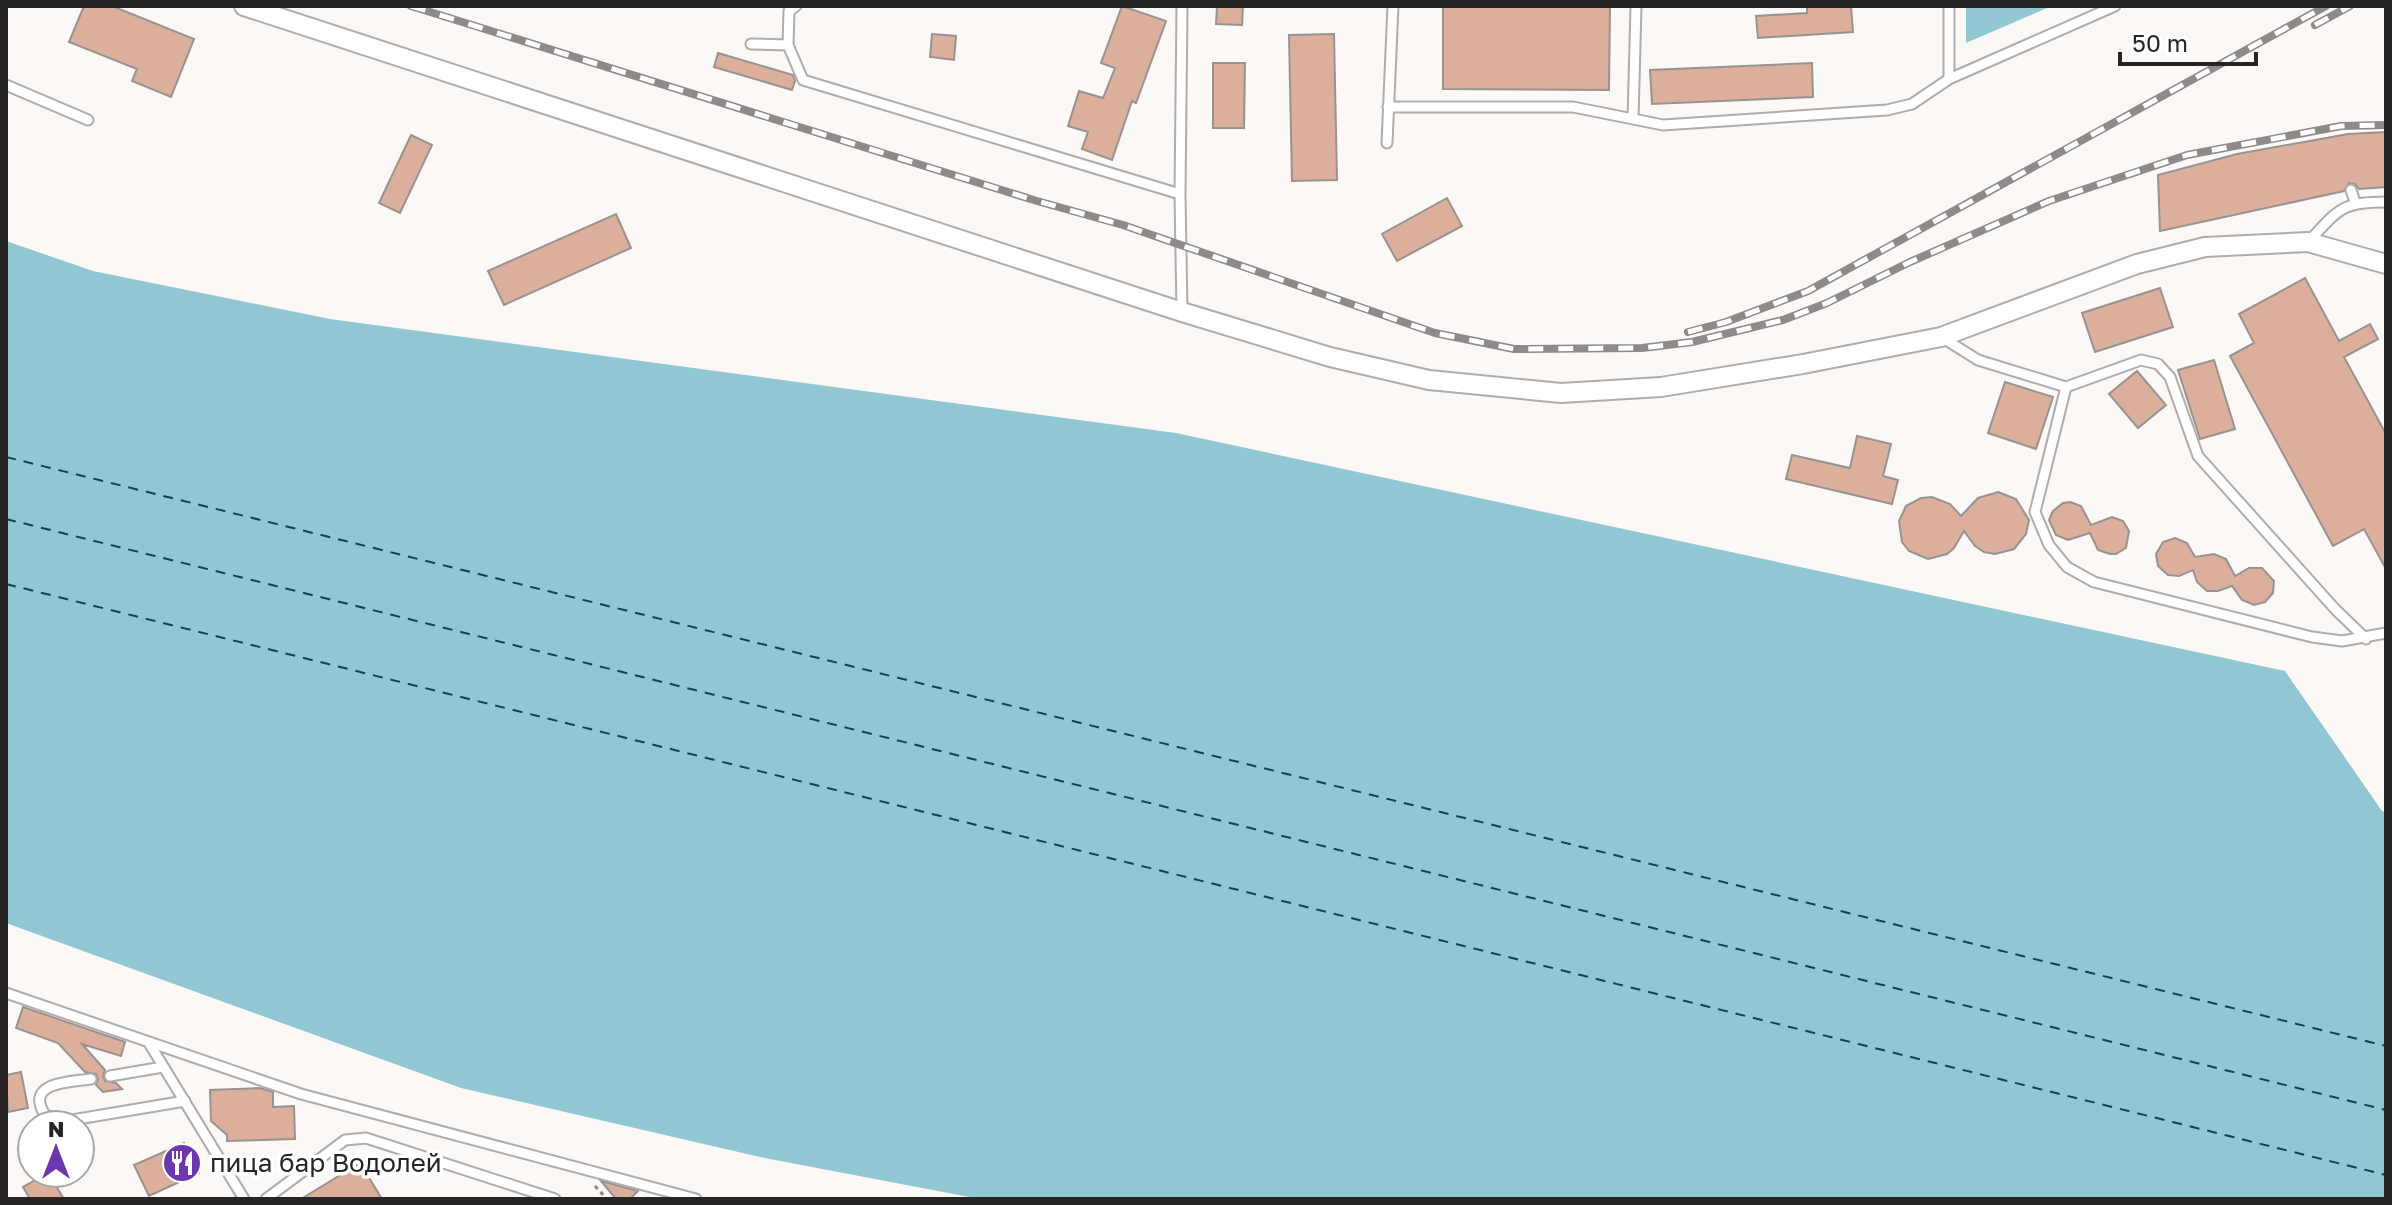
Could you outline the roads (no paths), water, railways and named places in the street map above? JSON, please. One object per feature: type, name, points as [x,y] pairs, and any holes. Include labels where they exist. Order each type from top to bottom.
[{"type":"street","points":[[244,6],[1182,312],[1330,357],[1429,380],[1561,393],[1661,387],[1803,364],[1941,337],[2137,264],[2205,247],[2308,242],[2386,264]]},
{"type":"lane","points":[[796,6],[789,11],[788,45],[803,80],[1180,194]]},
{"type":"lane","points":[[1182,6],[1182,312]]},
{"type":"lane","points":[[1387,143],[1393,6]]},
{"type":"lane","points":[[1633,119],[1636,6]]},
{"type":"lane","points":[[1949,6],[1949,79]]},
{"type":"lane","points":[[1388,107],[1573,107],[1663,125],[1887,110],[1912,104],[1949,79],[2115,6]]},
{"type":"lane","points":[[751,44],[788,45]]},
{"type":"lane","points":[[6,85],[88,120]]},
{"type":"lane","points":[[2351,190],[2355,202]]},
{"type":"lane","points":[[2308,242],[2339,210],[2355,202],[2386,202]]},
{"type":"lane","points":[[1941,337],[1978,360],[2066,387],[2141,360],[2158,364],[2170,377],[2198,456],[2335,609],[2366,639]]},
{"type":"lane","points":[[2066,387],[2035,512],[2049,545],[2067,567],[2094,582],[2312,637],[2342,641],[2386,633]]},
{"type":"lane","points":[[6,993],[301,1094],[696,1199]]},
{"type":"lane","points":[[149,1043],[244,1199]]},
{"type":"lane","points":[[110,1076],[163,1067]]},
{"type":"lane","points":[[91,1079],[48,1085],[39,1100],[45,1115],[53,1120],[66,1121],[185,1101]]},
{"type":"lane","points":[[266,1199],[345,1140],[366,1138],[555,1199]]},
{"type":"water","points":[[1966,6],[2052,6],[1966,43]]},
{"type":"water","points":[[6,241],[93,271],[330,319],[1176,433],[2285,671],[2382,811],[2386,812],[2386,1199],[980,1199],[760,1157],[461,1088],[6,923]]},
{"type":"railway","points":[[411,6],[1123,225],[1435,333],[1514,349],[1642,348],[1692,342],[1783,320],[1827,303],[1910,262],[2049,201],[2187,155],[2341,126],[2386,125]]},
{"type":"railway","points":[[1688,332],[1726,322],[1808,291],[2326,6]]},
{"type":"railway","points":[[2315,25],[2350,6]]},
{"type":"place","name":"пица бар Водолей","points":[[182,1163]]}]
